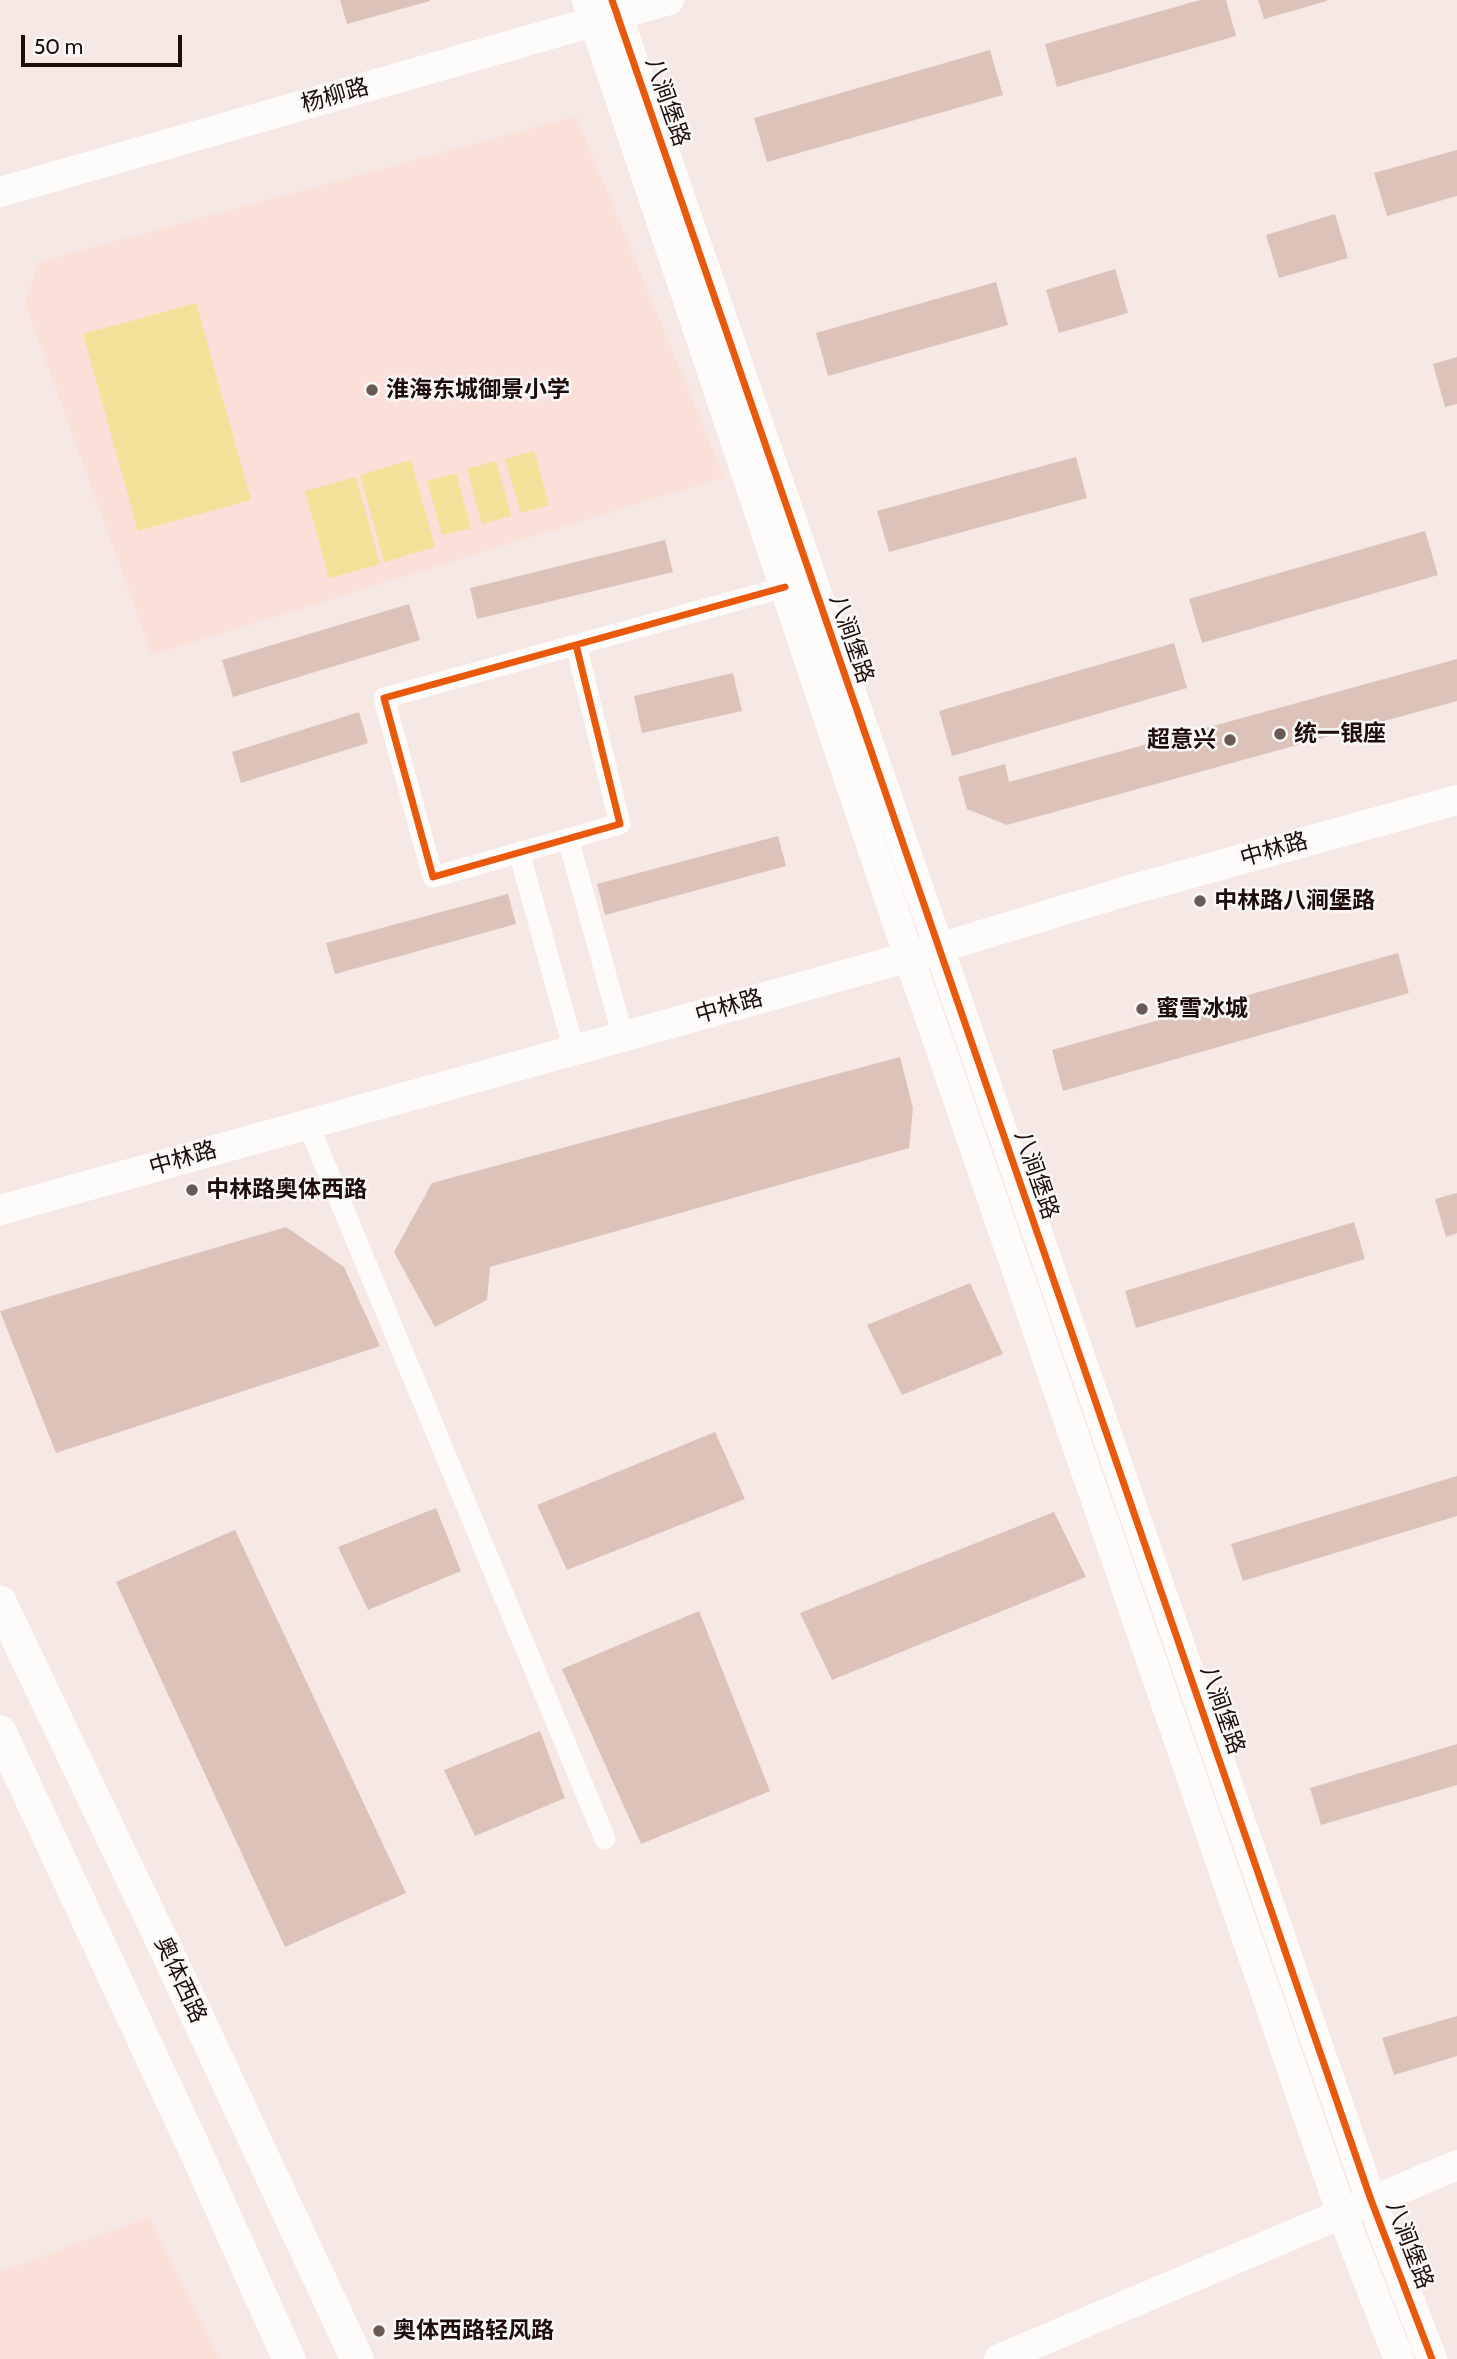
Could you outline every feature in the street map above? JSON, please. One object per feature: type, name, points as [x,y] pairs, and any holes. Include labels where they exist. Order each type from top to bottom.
[{"type":"main road","name":"奥体西路","points":[[0,1602],[357,2359]]},
{"type":"main road","points":[[0,1732],[195,2150],[289,2359]]},
{"type":"street","name":"杨柳路","points":[[0,192],[602,9],[669,0]]},
{"type":"street","name":"八涧堡路","points":[[602,9],[785,587],[909,957],[1342,2214],[1399,2359]]},
{"type":"street","name":"八涧堡路","points":[[602,9],[937,948],[1371,2200],[1432,2359]]},
{"type":"street","points":[[576,645],[620,824],[433,877],[384,698],[785,587]]},
{"type":"street","name":"中林路","points":[[0,1210],[909,957],[1130,890],[1457,800]]},
{"type":"street","points":[[568,839],[623,1037]]},
{"type":"street","points":[[519,852],[574,1050]]},
{"type":"street","points":[[308,1124],[605,1839]]},
{"type":"street","points":[[999,2359],[1457,2165]]},
{"type":"shaded area","name":"淮海东城御景小学","points":[[576,116],[724,477],[152,655],[25,303],[39,262]]},
{"type":"shaded area","points":[[196,303],[251,500],[138,531],[83,334]]},
{"type":"shaded area","points":[[534,451],[549,505],[521,513],[505,459]]},
{"type":"shaded area","points":[[411,460],[435,547],[384,562],[360,475]]},
{"type":"shaded area","points":[[496,461],[511,516],[482,524],[467,469]]},
{"type":"shaded area","points":[[456,473],[471,528],[442,535],[427,481]]},
{"type":"shaded area","points":[[356,477],[380,564],[329,578],[305,491]]},
{"type":"shaded area","points":[[149,2217],[219,2359],[0,2359],[0,2272]]},
{"type":"building","points":[[340,0],[430,0],[430,1],[347,24]]},
{"type":"building","points":[[1200,0],[1226,0],[1236,36],[1057,87],[1045,44]]},
{"type":"building","points":[[1258,0],[1327,0],[1327,1],[1264,19]]},
{"type":"building","points":[[990,50],[1003,95],[767,162],[754,118]]},
{"type":"building","points":[[1457,150],[1457,196],[1387,216],[1374,173]]},
{"type":"building","points":[[1335,214],[1348,258],[1279,278],[1266,235]]},
{"type":"building","points":[[1115,269],[1128,313],[1059,333],[1046,290]]},
{"type":"building","points":[[996,282],[1008,325],[828,376],[816,333]]},
{"type":"building","points":[[1457,357],[1457,404],[1445,407],[1433,364]]},
{"type":"building","points":[[1076,457],[1087,498],[889,552],[877,511]]},
{"type":"building","points":[[1425,531],[1438,575],[1202,643],[1189,599]]},
{"type":"building","points":[[665,540],[673,572],[477,619],[470,588]]},
{"type":"building","points":[[409,604],[420,640],[233,697],[222,660]]},
{"type":"building","points":[[1174,643],[1187,688],[952,756],[939,711]]},
{"type":"building","points":[[1457,659],[1457,701],[1007,825],[967,809],[958,777],[1005,764],[1009,782]]},
{"type":"building","points":[[733,673],[742,711],[642,733],[634,696]]},
{"type":"building","points":[[359,712],[368,743],[241,783],[232,752]]},
{"type":"building","points":[[778,836],[786,866],[605,915],[597,884]]},
{"type":"building","points":[[508,894],[516,924],[335,974],[326,943]]},
{"type":"building","points":[[1398,953],[1409,993],[1063,1091],[1052,1050]]},
{"type":"building","points":[[900,1057],[913,1108],[909,1148],[490,1267],[487,1300],[435,1327],[394,1252],[432,1183]]},
{"type":"building","points":[[1457,1193],[1457,1233],[1446,1237],[1435,1199]]},
{"type":"building","points":[[1354,1222],[1365,1259],[1136,1328],[1125,1291]]},
{"type":"building","points":[[286,1227],[344,1267],[380,1346],[56,1453],[0,1311]]},
{"type":"building","points":[[970,1283],[1003,1354],[902,1395],[867,1325]]},
{"type":"building","points":[[715,1432],[745,1499],[567,1570],[537,1505]]},
{"type":"building","points":[[1457,1476],[1457,1516],[1243,1581],[1231,1544]]},
{"type":"building","points":[[436,1508],[461,1571],[368,1610],[338,1547]]},
{"type":"building","points":[[1054,1512],[1086,1577],[832,1680],[800,1613]]},
{"type":"building","points":[[235,1530],[406,1893],[285,1947],[116,1582]]},
{"type":"building","points":[[699,1611],[770,1791],[641,1844],[562,1669]]},
{"type":"building","points":[[540,1731],[565,1798],[475,1836],[444,1770]]},
{"type":"building","points":[[1457,1744],[1457,1785],[1321,1825],[1310,1788]]},
{"type":"building","points":[[1457,2016],[1457,2056],[1394,2075],[1382,2038]]},
{"type":"cycle path","points":[[612,0],[1371,2200],[1432,2359]]},
{"type":"cycle path","points":[[576,645],[620,824],[433,877],[384,698],[785,587]]},
{"type":"place","name":"淮海东城御景小学","points":[[372,390]]},
{"type":"place","name":"统一银座","points":[[1280,734]]},
{"type":"place","name":"超意兴","points":[[1230,740]]},
{"type":"place","name":"中林路八涧堡路","points":[[1200,901]]},
{"type":"place","name":"蜜雪冰城","points":[[1142,1009]]},
{"type":"place","name":"中林路奥体西路","points":[[192,1190]]},
{"type":"place","name":"奥体西路轻风路","points":[[379,2331]]}]
